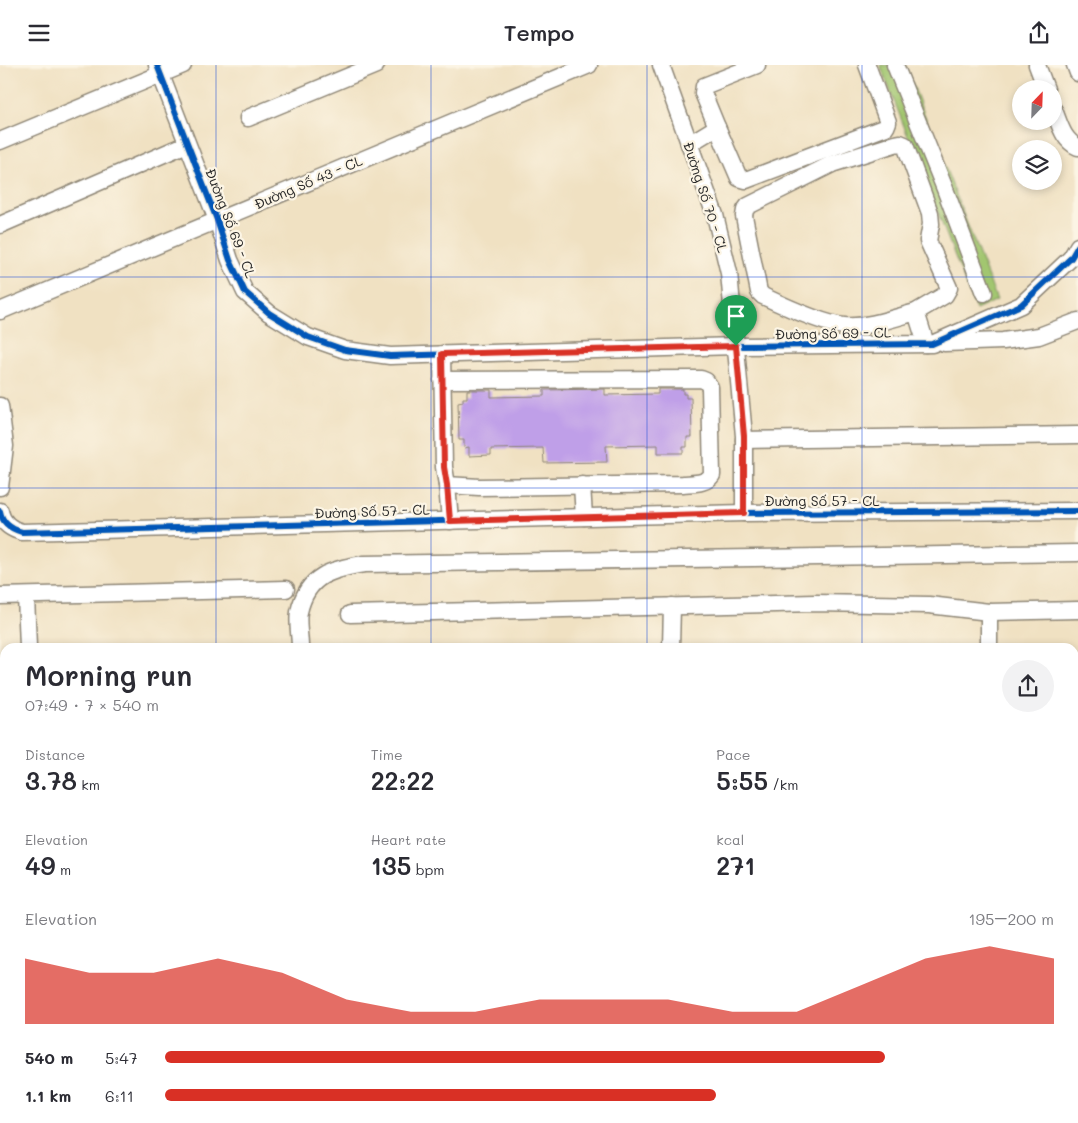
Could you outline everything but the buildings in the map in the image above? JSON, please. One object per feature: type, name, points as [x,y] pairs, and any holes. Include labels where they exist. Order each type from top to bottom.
[{"type":"street","points":[[0,141],[159,70],[183,65]]},
{"type":"street","points":[[248,118],[359,68],[376,65]]},
{"type":"street","name":"Đường Số 43 - CL","points":[[0,311],[589,65]]},
{"type":"street","name":"Đường Số 70 - CL","points":[[661,65],[715,215],[729,273],[744,440],[744,513]]},
{"type":"street","points":[[757,65],[704,86],[703,93],[739,178],[746,179],[886,127],[888,122],[867,65]]},
{"type":"street","points":[[895,65],[984,293]]},
{"type":"street","points":[[1036,65],[1042,80]]},
{"type":"street","points":[[1075,65],[1078,73]]},
{"type":"street","name":"Đường Số 69 - CL","points":[[159,70],[217,220],[230,260],[246,292],[269,313],[308,337],[345,351],[390,356],[736,346],[929,344],[1021,305],[1071,258],[1078,246]]},
{"type":"street","points":[[689,144],[718,127]]},
{"type":"street","points":[[1062,130],[1070,143],[1078,147]]},
{"type":"street","points":[[895,143],[905,145],[930,213],[931,223],[928,241],[949,288],[945,295],[916,312],[861,325],[844,326],[831,324],[763,296],[759,292],[744,216],[745,210],[748,206],[832,164],[895,143]]},
{"type":"street","points":[[0,225],[187,144]]},
{"type":"street","points":[[916,312],[929,344],[1003,341],[1039,336],[1078,321]]},
{"type":"street","points":[[442,354],[444,467],[450,521]]},
{"type":"street","points":[[442,380],[701,379],[706,381],[710,387],[712,475],[709,480],[683,484],[480,487],[447,485]]},
{"type":"street","points":[[0,406],[4,446],[0,487]]},
{"type":"street","points":[[744,440],[1078,435]]},
{"type":"street","points":[[582,485],[584,517]]},
{"type":"street","name":"Đường Số 57 - CL","points":[[1,515],[11,529],[22,533],[744,513],[1078,511]]},
{"type":"street","points":[[300,643],[299,613],[310,589],[320,577],[328,572],[337,568],[364,563],[1078,553]]},
{"type":"street","points":[[0,596],[286,589]]},
{"type":"street","points":[[26,596],[28,643]]},
{"type":"street","points":[[350,615],[815,603],[929,605],[989,612],[1078,610]]},
{"type":"street","points":[[672,606],[672,643]]},
{"type":"street","points":[[989,612],[989,643]]},
{"type":"green space","points":[[880,65],[905,65],[997,300],[976,310]]},
{"type":"cycle path","points":[[157,65],[217,220],[230,260],[245,292],[269,313],[308,337],[345,350],[390,356],[736,346],[932,344],[1021,305],[1071,258],[1078,246]]},
{"type":"cycle path","points":[[0,511],[8,525],[22,532],[744,513],[1078,511]]},
{"type":"route","points":[[736,346],[744,436],[744,513],[450,521],[444,467],[442,354],[736,346]]}]
